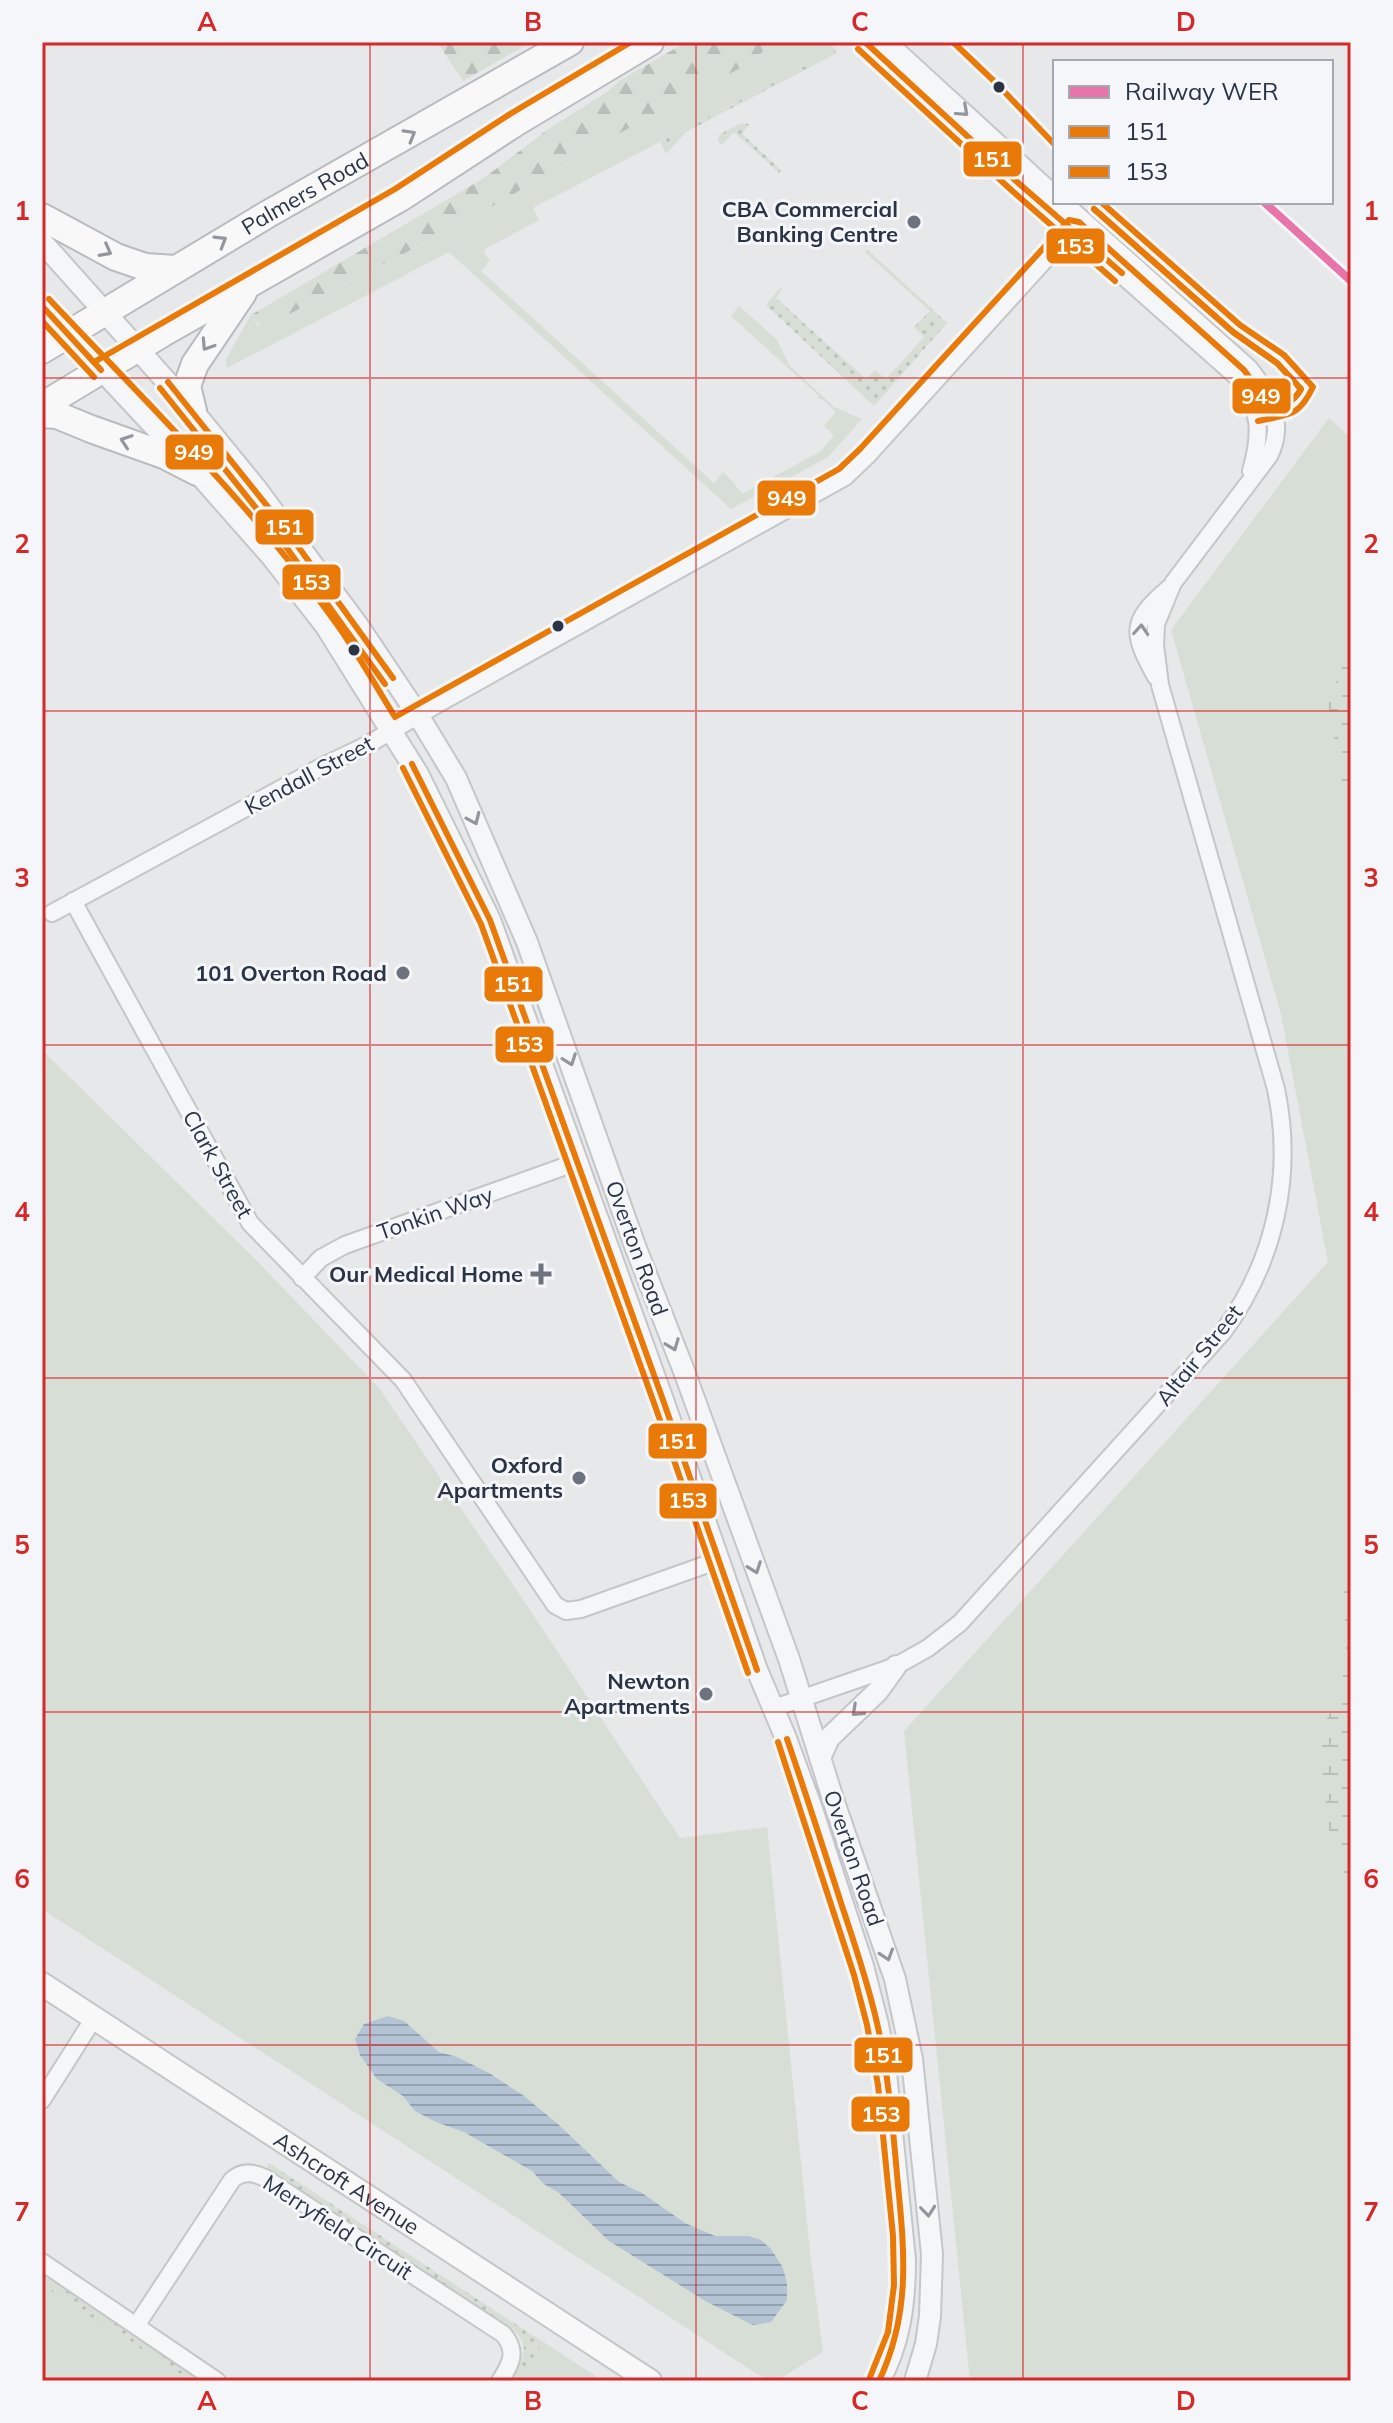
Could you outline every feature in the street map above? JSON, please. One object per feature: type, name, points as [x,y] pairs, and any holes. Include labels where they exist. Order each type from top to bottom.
[{"type":"highway","name":"Palmers Road","points":[[42,350],[175,269],[570,42]]},
{"type":"highway","points":[[42,406],[137,348],[400,198],[515,123],[650,42]]},
{"type":"highway","points":[[42,217],[116,257],[145,267],[175,269]]},
{"type":"highway","points":[[193,411],[187,386],[195,364],[247,287]]},
{"type":"highway","points":[[42,414],[57,415],[164,455],[197,472]]},
{"type":"main road","name":"Ashcroft Avenue","points":[[42,1984],[650,2381]]},
{"type":"street","name":"Altair Street","points":[[774,1708],[896,1666],[928,1648],[960,1623],[1208,1350],[1235,1316],[1257,1277],[1273,1232],[1283,1170],[1283,1128],[1278,1098],[1160,685],[1155,645],[1156,624],[1173,583],[1269,456],[1276,440],[1276,418],[1265,387],[1249,368],[1077,224],[1016,181],[865,42]]},
{"type":"street","points":[[888,42],[1053,193]]},
{"type":"street","name":"Altair Street","points":[[1064,204],[1077,224]]},
{"type":"street","name":"Kendall Street","points":[[52,913],[392,731],[845,477],[1077,224]]},
{"type":"street","name":"Overton Road","points":[[42,242],[193,411],[255,487],[359,627],[456,778],[527,942],[635,1246],[785,1649],[895,1979],[912,2059],[933,2271],[926,2344],[915,2381]]},
{"type":"street","name":"Overton Road","points":[[42,306],[197,472],[272,557],[325,625],[418,774],[490,920],[757,1670],[812,1809],[863,1966],[885,2063],[905,2284],[900,2326],[892,2354],[879,2381]]},
{"type":"street","name":"Clark Street","points":[[73,901],[256,1232],[403,1380],[549,1598],[560,1609],[581,1609],[719,1560]]},
{"type":"street","name":"Tonkin Way","points":[[302,1278],[321,1258],[345,1245],[577,1162]]},
{"type":"street","points":[[820,1758],[829,1738],[878,1691],[896,1666]]},
{"type":"street","points":[[42,2100],[94,2018]]},
{"type":"street","name":"Merryfield Circuit","points":[[136,2326],[232,2180],[241,2174],[253,2173],[503,2334],[510,2341],[513,2358],[500,2381]]},
{"type":"street","points":[[42,2262],[217,2381]]},
{"type":"green space","points":[[443,42],[531,42],[463,81],[439,45]]},
{"type":"green space","points":[[686,42],[771,42],[756,59],[475,216],[269,325],[261,326],[251,315],[484,178],[621,80]]},
{"type":"green space","points":[[771,42],[828,42],[836,50],[533,208],[539,220],[485,249],[484,254],[490,260],[481,271],[714,483],[723,472],[742,494],[821,451],[834,435],[824,426],[836,412],[731,316],[739,306],[777,340],[790,366],[834,407],[862,419],[828,457],[731,509],[449,252],[227,368],[226,359],[251,315],[258,325],[270,325],[475,216],[756,59]]},
{"type":"green space","points":[[836,50],[835,54],[686,132],[666,154],[660,142]]},
{"type":"green space","points":[[741,123],[749,124],[742,134],[781,170],[779,173],[734,132],[722,145],[718,141],[719,135]]},
{"type":"green space","points":[[867,249],[947,323],[874,406],[766,305],[784,287],[776,298],[866,379],[875,370],[886,379],[924,337],[914,327],[930,311],[865,252]]},
{"type":"green space","points":[[1329,418],[1351,438],[1351,2381],[970,2381],[904,1731],[1328,1262],[1281,1014],[1171,630]]},
{"type":"green space","points":[[1351,642],[1351,806],[1343,790],[1328,703]]},
{"type":"green space","points":[[42,1050],[257,1261],[379,1388],[680,1838],[767,1827],[823,2352],[776,2381],[768,2381],[42,1909]]},
{"type":"green space","points":[[1351,1585],[1351,1891],[1329,1829],[1318,1734],[1341,1694],[1346,1648],[1344,1592]]},
{"type":"green space","points":[[269,2163],[543,2342],[524,2370],[517,2366],[524,2348],[515,2332],[266,2170]]},
{"type":"green space","points":[[42,2275],[55,2283],[51,2290],[191,2381],[42,2381]]},
{"type":"green space","points":[[55,2283],[204,2381],[191,2381],[50,2290]]},
{"type":"green space","points":[[536,2337],[603,2381],[508,2381]]},
{"type":"water","points":[[388,2016],[404,2021],[439,2052],[489,2073],[524,2096],[619,2182],[642,2193],[685,2223],[715,2236],[748,2236],[761,2240],[783,2268],[787,2284],[787,2300],[771,2322],[753,2325],[707,2302],[609,2241],[532,2171],[464,2132],[415,2111],[403,2096],[377,2079],[360,2055],[355,2039],[364,2024]]},
{"type":"rail line","name":"WER","points":[[1266,204],[1351,281]]},
{"type":"transit line","name":"949","points":[[96,361],[395,189],[510,114],[631,42]]},
{"type":"transit line","name":"151","points":[[865,42],[1016,181],[1122,273]]},
{"type":"transit line","name":"949","points":[[953,42],[1053,143]]},
{"type":"transit line","name":"153","points":[[858,49],[1115,281]]},
{"type":"transit line","name":"151","points":[[1103,204],[1240,325],[1284,355],[1313,387],[1297,410],[1258,421]]},
{"type":"transit line","name":"153","points":[[1094,209],[1233,332],[1277,363],[1301,389],[1288,403],[1256,411]]},
{"type":"transit line","name":"949","points":[[49,299],[197,454],[301,576],[341,631],[395,717],[839,469],[1069,220],[1079,222],[1244,370],[1260,392],[1265,409],[1294,398],[1301,389],[1277,363],[1233,332],[1094,209]]},
{"type":"transit line","name":"151","points":[[42,306],[101,370]]},
{"type":"transit line","name":"153","points":[[42,321],[94,377]]},
{"type":"transit line","name":"151","points":[[168,382],[284,527],[393,678]]},
{"type":"transit line","name":"153","points":[[160,388],[276,533],[385,684]]},
{"type":"transit line","name":"151","points":[[412,764],[490,920],[757,1670]]},
{"type":"transit line","name":"153","points":[[403,768],[481,924],[748,1673]]},
{"type":"transit line","name":"151","points":[[787,1739],[865,1979],[888,2083],[900,2211],[903,2285],[896,2333],[879,2381]]},
{"type":"transit line","name":"153","points":[[778,1742],[854,1975],[878,2085],[893,2236],[894,2285],[888,2332],[870,2377]]},
{"type":"place","name":"CBA Commercial Banking Centre","points":[[914,222]]},
{"type":"place","name":"101 Overton Road","points":[[403,973]]},
{"type":"place","name":"Our Medical Home","points":[[541,1274]]},
{"type":"place","name":"Oxford Apartments","points":[[579,1478]]},
{"type":"place","name":"Newton Apartments","points":[[706,1694]]}]
